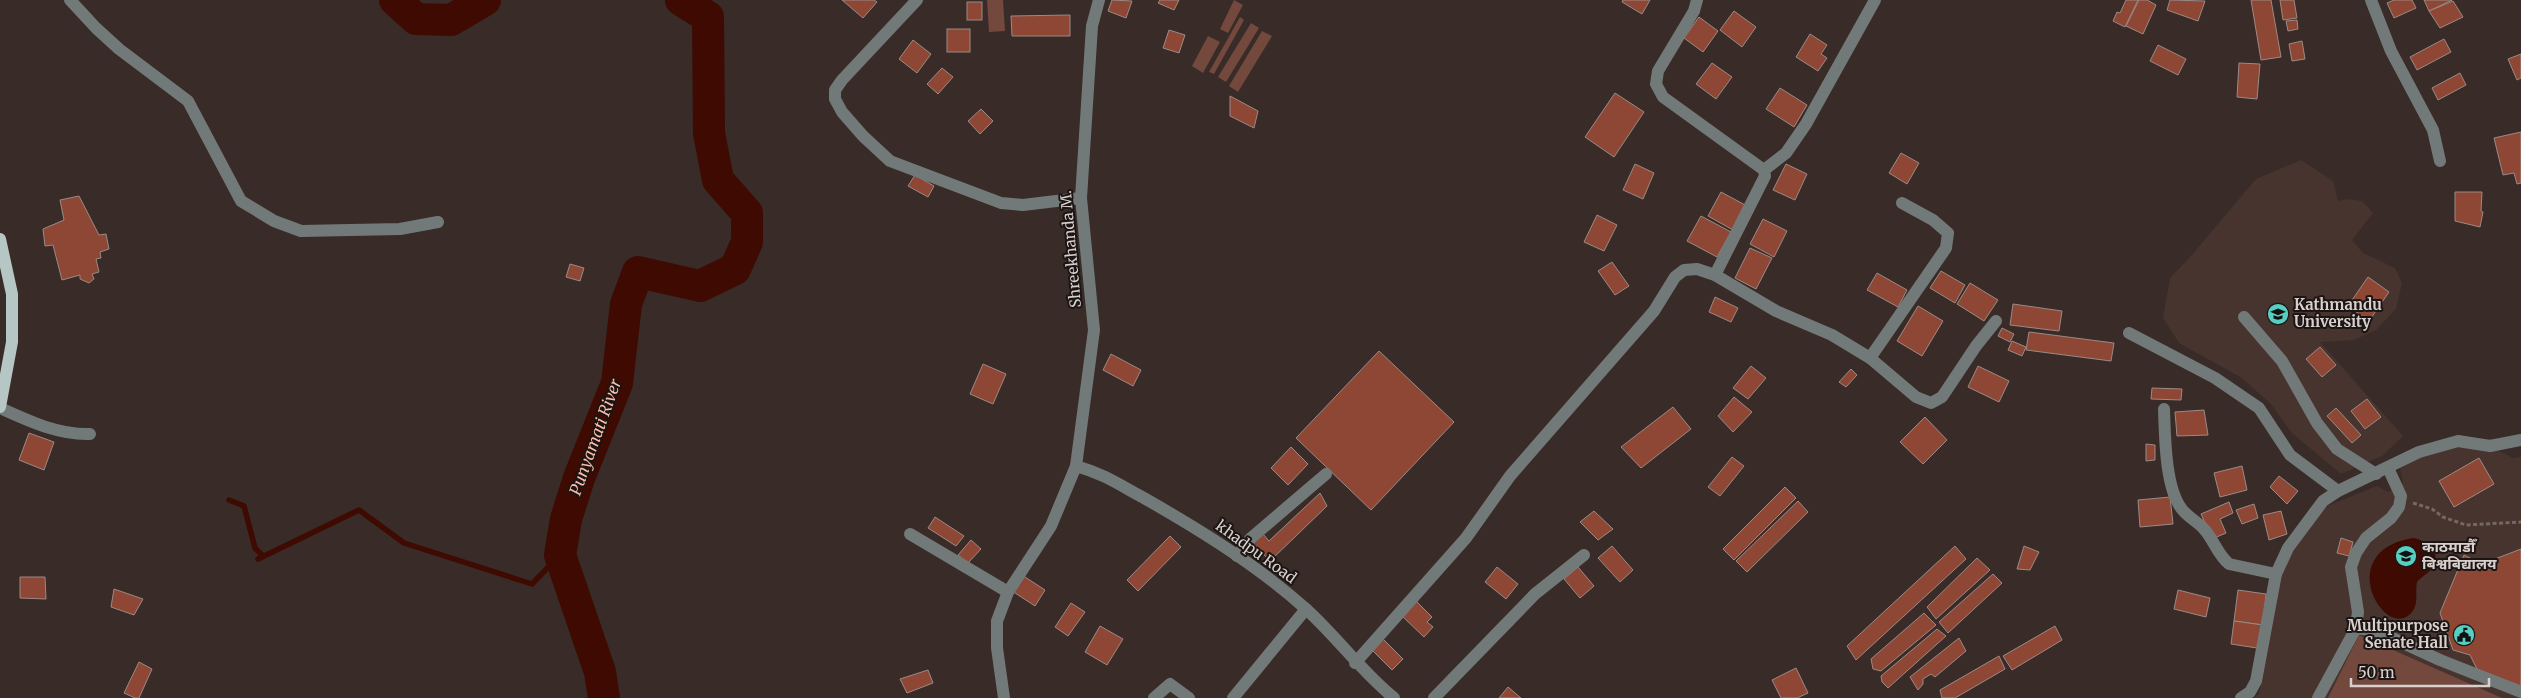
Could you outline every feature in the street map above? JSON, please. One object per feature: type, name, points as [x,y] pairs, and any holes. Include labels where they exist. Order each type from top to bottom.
[{"type":"main road","points":[[0,239],[12,294],[12,342],[0,408]]},
{"type":"street","points":[[70,0],[113,43],[188,101],[241,201],[274,221],[300,231],[400,229],[438,222]]},
{"type":"street","points":[[917,0],[842,80],[835,90],[834,99],[842,112],[863,136],[890,161],[1001,203],[1023,205],[1081,198]]},
{"type":"street","name":"Shreekhanda M.","points":[[1004,698],[997,648],[997,620],[1008,592],[1051,526],[1076,466],[1094,330],[1081,198],[1092,26],[1100,0]]},
{"type":"street","points":[[1696,0],[1694,11],[1658,70],[1656,84],[1663,97],[1764,170],[1765,176],[1715,275]]},
{"type":"street","points":[[1764,170],[1786,153],[1806,124],[1875,0]]},
{"type":"street","points":[[2371,0],[2391,51],[2433,130],[2440,161]]},
{"type":"street","points":[[1870,358],[1949,241],[1948,233],[1933,220],[1902,203]]},
{"type":"street","points":[[1355,662],[1466,538],[1510,476],[1654,311],[1675,277],[1684,270],[1697,269],[1715,275],[1776,310],[1832,335],[1870,358],[1916,397],[1931,403],[1942,397],[1976,346],[1996,322]]},
{"type":"street","points":[[2244,317],[2282,362],[2317,423],[2337,449],[2376,474]]},
{"type":"street","points":[[2129,332],[2215,378],[2258,408],[2290,454],[2338,490]]},
{"type":"street","points":[[0,408],[44,428],[75,435],[90,434]]},
{"type":"street","points":[[2164,409],[2170,478],[2174,495],[2180,508],[2204,529],[2223,559],[2229,564],[2276,574]]},
{"type":"street","points":[[2241,698],[2250,692],[2256,681],[2276,574],[2288,548],[2305,521],[2323,500],[2338,490],[2376,474],[2419,452],[2458,441],[2490,446],[2521,440]]},
{"type":"street","name":"khadpu Road","points":[[1076,466],[1102,474],[1182,520],[1237,556],[1306,609],[1355,662],[1394,698]]},
{"type":"street","points":[[2318,698],[2356,628],[2358,612],[2351,567],[2356,553],[2366,538],[2390,518],[2400,501],[2401,496],[2388,468]]},
{"type":"street","points":[[1237,556],[1251,538],[1326,474]]},
{"type":"street","points":[[910,534],[1008,592]]},
{"type":"street","points":[[1434,698],[1530,599],[1584,555]]},
{"type":"street","points":[[1233,698],[1306,609]]},
{"type":"street","points":[[2356,628],[2377,631],[2440,660],[2521,692]]},
{"type":"street","points":[[1154,698],[1170,684],[1189,698]]},
{"type":"path","points":[[2400,501],[2422,505],[2443,517],[2466,525],[2521,522]]},
{"type":"shaded area","points":[[987,0],[1003,0],[1005,31],[989,32]]},
{"type":"shaded area","points":[[1234,0],[1243,5],[1228,33],[1220,29]]},
{"type":"shaded area","points":[[1240,17],[1244,20],[1214,74],[1209,72]]},
{"type":"shaded area","points":[[1251,23],[1259,28],[1226,82],[1218,77]]},
{"type":"shaded area","points":[[1262,31],[1272,36],[1238,92],[1229,86]]},
{"type":"shaded area","points":[[1208,36],[1220,42],[1203,73],[1192,66]]},
{"type":"shaded area","name":"Kathmandu University","points":[[2301,160],[2333,181],[2338,201],[2348,199],[2362,201],[2373,213],[2352,240],[2363,253],[2395,268],[2402,283],[2396,309],[2376,330],[2354,340],[2320,342],[2403,436],[2382,456],[2341,474],[2292,433],[2271,404],[2242,378],[2179,343],[2163,318],[2170,278],[2256,179]]},
{"type":"shaded area","name":"काठमाडौँ बिश्वबिद्यालय","points":[[2456,446],[2496,449],[2513,458],[2521,457],[2521,698],[2253,698],[2259,694],[2280,576],[2300,537],[2327,506],[2377,486],[2388,492],[2403,483],[2400,468],[2429,454]]},
{"type":"shaded area","points":[[2413,538],[2428,544],[2435,552],[2436,557],[2430,570],[2417,582],[2414,609],[2401,619],[2390,616],[2379,606],[2372,592],[2370,576],[2375,560],[2388,546]]},
{"type":"shaded area","points":[[2359,635],[2502,698],[2328,698]]},
{"type":"building","points":[[842,0],[874,0],[877,2],[863,18]]},
{"type":"building","points":[[1112,0],[1132,1],[1126,18],[1108,11]]},
{"type":"building","points":[[1160,0],[1179,0],[1174,10],[1158,3]]},
{"type":"building","points":[[1623,0],[1650,0],[1642,14],[1622,2]]},
{"type":"building","points":[[2126,0],[2138,0],[2125,27],[2113,21],[2117,12],[2120,13]]},
{"type":"building","points":[[2139,0],[2147,0],[2156,5],[2143,34],[2126,26]]},
{"type":"building","points":[[2170,0],[2205,1],[2198,21],[2167,10]]},
{"type":"building","points":[[2251,0],[2271,0],[2281,57],[2261,60]]},
{"type":"building","points":[[2280,0],[2294,0],[2297,18],[2283,20]]},
{"type":"building","points":[[2394,0],[2412,0],[2416,8],[2394,18],[2387,3]]},
{"type":"building","points":[[2424,0],[2452,0],[2429,11]]},
{"type":"building","points":[[2453,1],[2463,17],[2440,28],[2429,11]]},
{"type":"building","points":[[967,2],[982,2],[982,20],[967,20]]},
{"type":"building","points":[[1734,11],[1756,27],[1742,47],[1720,30]]},
{"type":"building","points":[[1070,15],[1070,36],[1012,36],[1011,16]]},
{"type":"building","points":[[1699,17],[1718,31],[1703,52],[1684,38]]},
{"type":"building","points":[[2297,20],[2298,29],[2288,31],[2286,21]]},
{"type":"building","points":[[947,29],[970,29],[970,52],[947,52]]},
{"type":"building","points":[[1169,30],[1185,35],[1179,53],[1163,48]]},
{"type":"building","points":[[1810,34],[1827,45],[1821,54],[1827,58],[1818,71],[1796,57]]},
{"type":"building","points":[[2444,39],[2451,52],[2417,70],[2410,57]]},
{"type":"building","points":[[913,40],[931,54],[917,73],[899,59]]},
{"type":"building","points":[[2302,41],[2305,59],[2292,61],[2289,44]]},
{"type":"building","points":[[2158,45],[2186,59],[2178,75],[2150,61]]},
{"type":"building","points":[[2521,54],[2521,78],[2517,80],[2508,59]]},
{"type":"building","points":[[1712,63],[1732,77],[1716,99],[1696,84]]},
{"type":"building","points":[[2239,63],[2260,64],[2257,99],[2237,97]]},
{"type":"building","points":[[942,68],[953,77],[938,94],[927,84]]},
{"type":"building","points":[[2460,73],[2466,85],[2438,100],[2432,88]]},
{"type":"building","points":[[1780,88],[1807,105],[1794,127],[1766,109]]},
{"type":"building","points":[[1615,93],[1644,112],[1614,157],[1585,137]]},
{"type":"building","points":[[1230,96],[1258,111],[1254,128],[1230,116]]},
{"type":"building","points":[[981,109],[993,121],[980,134],[968,121]]},
{"type":"building","points":[[2521,132],[2521,183],[2517,184],[2514,173],[2503,175],[2494,138]]},
{"type":"building","points":[[1901,153],[1919,163],[1907,184],[1889,173]]},
{"type":"building","points":[[1635,164],[1654,173],[1643,199],[1623,190]]},
{"type":"building","points":[[1786,164],[1807,174],[1795,200],[1773,190]]},
{"type":"building","points":[[915,175],[934,186],[928,197],[908,186]]},
{"type":"building","points":[[1721,192],[1747,206],[1733,230],[1708,216]]},
{"type":"building","points":[[2455,192],[2482,192],[2481,211],[2483,212],[2480,227],[2455,221]]},
{"type":"building","points":[[79,196],[99,235],[106,234],[109,249],[100,252],[101,258],[96,259],[99,272],[92,274],[94,279],[89,283],[80,279],[80,275],[62,280],[53,245],[45,246],[43,229],[64,220],[60,200]]},
{"type":"building","points":[[1597,215],[1617,225],[1604,251],[1584,242]]},
{"type":"building","points":[[1701,216],[1731,232],[1717,257],[1687,241]]},
{"type":"building","points":[[1763,219],[1787,231],[1774,257],[1750,244]]},
{"type":"building","points":[[1750,248],[1772,258],[1756,289],[1735,278]]},
{"type":"building","points":[[1612,262],[1629,286],[1615,295],[1598,271]]},
{"type":"building","points":[[570,264],[584,268],[580,281],[566,277]]},
{"type":"building","points":[[1941,271],[1965,285],[1955,303],[1930,288]]},
{"type":"building","points":[[1877,273],[1907,290],[1898,307],[1867,290]]},
{"type":"building","points":[[2368,277],[2389,292],[2369,321],[2348,306]]},
{"type":"building","points":[[1970,283],[1998,300],[1984,321],[1957,304]]},
{"type":"building","points":[[1715,297],[1738,308],[1731,322],[1709,312]]},
{"type":"building","points":[[2013,304],[2062,311],[2059,331],[2010,325]]},
{"type":"building","points":[[1918,306],[1943,321],[1922,356],[1897,341]]},
{"type":"building","points":[[2002,328],[2014,334],[2010,342],[1998,336]]},
{"type":"building","points":[[2029,332],[2114,343],[2111,361],[2026,350]]},
{"type":"building","points":[[2012,341],[2026,347],[2022,356],[2008,350]]},
{"type":"building","points":[[2320,347],[2336,365],[2322,377],[2306,359]]},
{"type":"building","points":[[1379,351],[1454,422],[1371,510],[1296,438]]},
{"type":"building","points":[[1111,354],[1141,370],[1133,386],[1103,370]]},
{"type":"building","points":[[983,364],[1006,374],[993,404],[970,394]]},
{"type":"building","points":[[1751,366],[1766,378],[1748,399],[1733,388]]},
{"type":"building","points":[[1978,366],[2009,381],[1999,402],[1968,387]]},
{"type":"building","points":[[1851,369],[1857,375],[1846,387],[1839,382]]},
{"type":"building","points":[[2152,388],[2182,389],[2181,400],[2151,399]]},
{"type":"building","points":[[1734,397],[1752,412],[1733,432],[1718,416]]},
{"type":"building","points":[[2367,399],[2381,417],[2365,429],[2351,411]]},
{"type":"building","points":[[1673,407],[1691,429],[1641,468],[1621,447]]},
{"type":"building","points":[[2336,408],[2361,435],[2352,443],[2327,416]]},
{"type":"building","points":[[2204,410],[2208,435],[2177,436],[2175,412]]},
{"type":"building","points":[[1925,417],[1947,440],[1923,464],[1900,442]]},
{"type":"building","points":[[29,433],[54,442],[44,470],[19,460]]},
{"type":"building","points":[[2146,444],[2155,445],[2155,460],[2146,461]]},
{"type":"building","points":[[1291,447],[1308,464],[1288,485],[1271,468]]},
{"type":"building","points":[[1732,457],[1744,466],[1720,496],[1708,487]]},
{"type":"building","points":[[2479,458],[2494,484],[2454,507],[2439,481]]},
{"type":"building","points":[[2242,466],[2247,490],[2220,497],[2214,473]]},
{"type":"building","points":[[2279,476],[2298,491],[2287,504],[2270,487]]},
{"type":"building","points":[[1785,487],[1796,498],[1734,560],[1723,549]]},
{"type":"building","points":[[1320,493],[1327,506],[1270,561],[1253,543],[1263,534],[1269,541]]},
{"type":"building","points":[[2170,497],[2173,524],[2140,527],[2138,500]]},
{"type":"building","points":[[1798,501],[1808,512],[1747,572],[1736,561]]},
{"type":"building","points":[[2229,502],[2233,513],[2220,519],[2226,533],[2212,539],[2201,514]]},
{"type":"building","points":[[2254,504],[2258,518],[2242,524],[2236,510]]},
{"type":"building","points":[[1594,511],[1613,529],[1598,540],[1580,522]]},
{"type":"building","points":[[2281,511],[2287,534],[2269,540],[2263,515]]},
{"type":"building","points":[[935,517],[964,536],[956,546],[928,528]]},
{"type":"building","points":[[1170,536],[1181,547],[1138,591],[1127,580]]},
{"type":"building","points":[[2341,538],[2353,542],[2349,556],[2337,553]]},
{"type":"building","points":[[971,540],[981,549],[968,563],[958,555]]},
{"type":"building","points":[[1612,546],[1633,570],[1620,582],[1598,558]]},
{"type":"building","points":[[1955,546],[1966,559],[1856,660],[1847,646]]},
{"type":"building","points":[[2024,546],[2039,552],[2030,570],[2017,569]]},
{"type":"building","points":[[2521,549],[2521,686],[2478,671],[2470,655],[2453,650],[2440,613],[2464,555],[2482,564]]},
{"type":"building","points":[[1977,558],[1990,570],[1936,619],[1927,607]]},
{"type":"building","points":[[1497,567],[1518,584],[1506,599],[1485,582]]},
{"type":"building","points":[[1578,567],[1594,586],[1580,598],[1564,579]]},
{"type":"building","points":[[1993,574],[2002,583],[1948,633],[1939,622]]},
{"type":"building","points":[[1022,575],[1045,590],[1035,606],[1012,591]]},
{"type":"building","points":[[20,577],[45,577],[46,599],[20,598]]},
{"type":"building","points":[[114,589],[143,599],[134,615],[111,607]]},
{"type":"building","points":[[2178,590],[2210,598],[2206,617],[2174,609]]},
{"type":"building","points":[[2238,590],[2266,594],[2263,625],[2234,621]]},
{"type":"building","points":[[1416,601],[1432,617],[1427,622],[1433,627],[1424,637],[1402,616]]},
{"type":"building","points":[[1071,603],[1085,612],[1068,636],[1055,627]]},
{"type":"building","points":[[1924,613],[1936,625],[1881,671],[1873,669],[1871,659]]},
{"type":"building","points":[[2234,621],[2263,625],[2257,648],[2231,644]]},
{"type":"building","points":[[1100,626],[1123,639],[1107,665],[1085,652]]},
{"type":"building","points":[[2055,626],[2062,640],[2012,670],[2003,656]]},
{"type":"building","points":[[1937,629],[1946,636],[1888,688],[1882,682],[1881,676]]},
{"type":"building","points":[[1382,638],[1403,659],[1392,670],[1371,649]]},
{"type":"building","points":[[1959,638],[1966,651],[1935,677],[1931,674],[1923,679],[1923,684],[1918,690],[1910,677]]},
{"type":"building","points":[[1999,656],[2005,669],[1955,698],[1942,698],[1940,690]]},
{"type":"building","points":[[139,662],[152,669],[139,698],[135,698],[124,693]]},
{"type":"building","points":[[1796,668],[1808,693],[1797,698],[1781,698],[1772,680]]},
{"type":"building","points":[[928,670],[933,683],[907,693],[900,679]]},
{"type":"building","points":[[1508,687],[1521,698],[1499,698]]},
{"type":"waterway","name":"Punyamati River","points":[[395,0],[416,19],[451,20],[485,0]]},
{"type":"waterway","name":"Punyamati River","points":[[604,698],[600,672],[560,555],[566,519],[579,478],[617,383],[626,304],[638,272],[700,286],[735,269],[747,242],[747,213],[718,180],[709,133],[708,17],[681,0]]},
{"type":"waterway","points":[[229,500],[244,506],[255,548],[262,555]]},
{"type":"waterway","points":[[258,559],[359,510],[404,543],[532,584],[560,555]]},
{"type":"place","name":"Kathmandu University","points":[[2278,314]]},
{"type":"place","name":"काठमाडौँ बिश्वबिद्यालय","points":[[2406,556]]},
{"type":"place","name":"Multipurpose Senate Hall","points":[[2464,635]]}]
